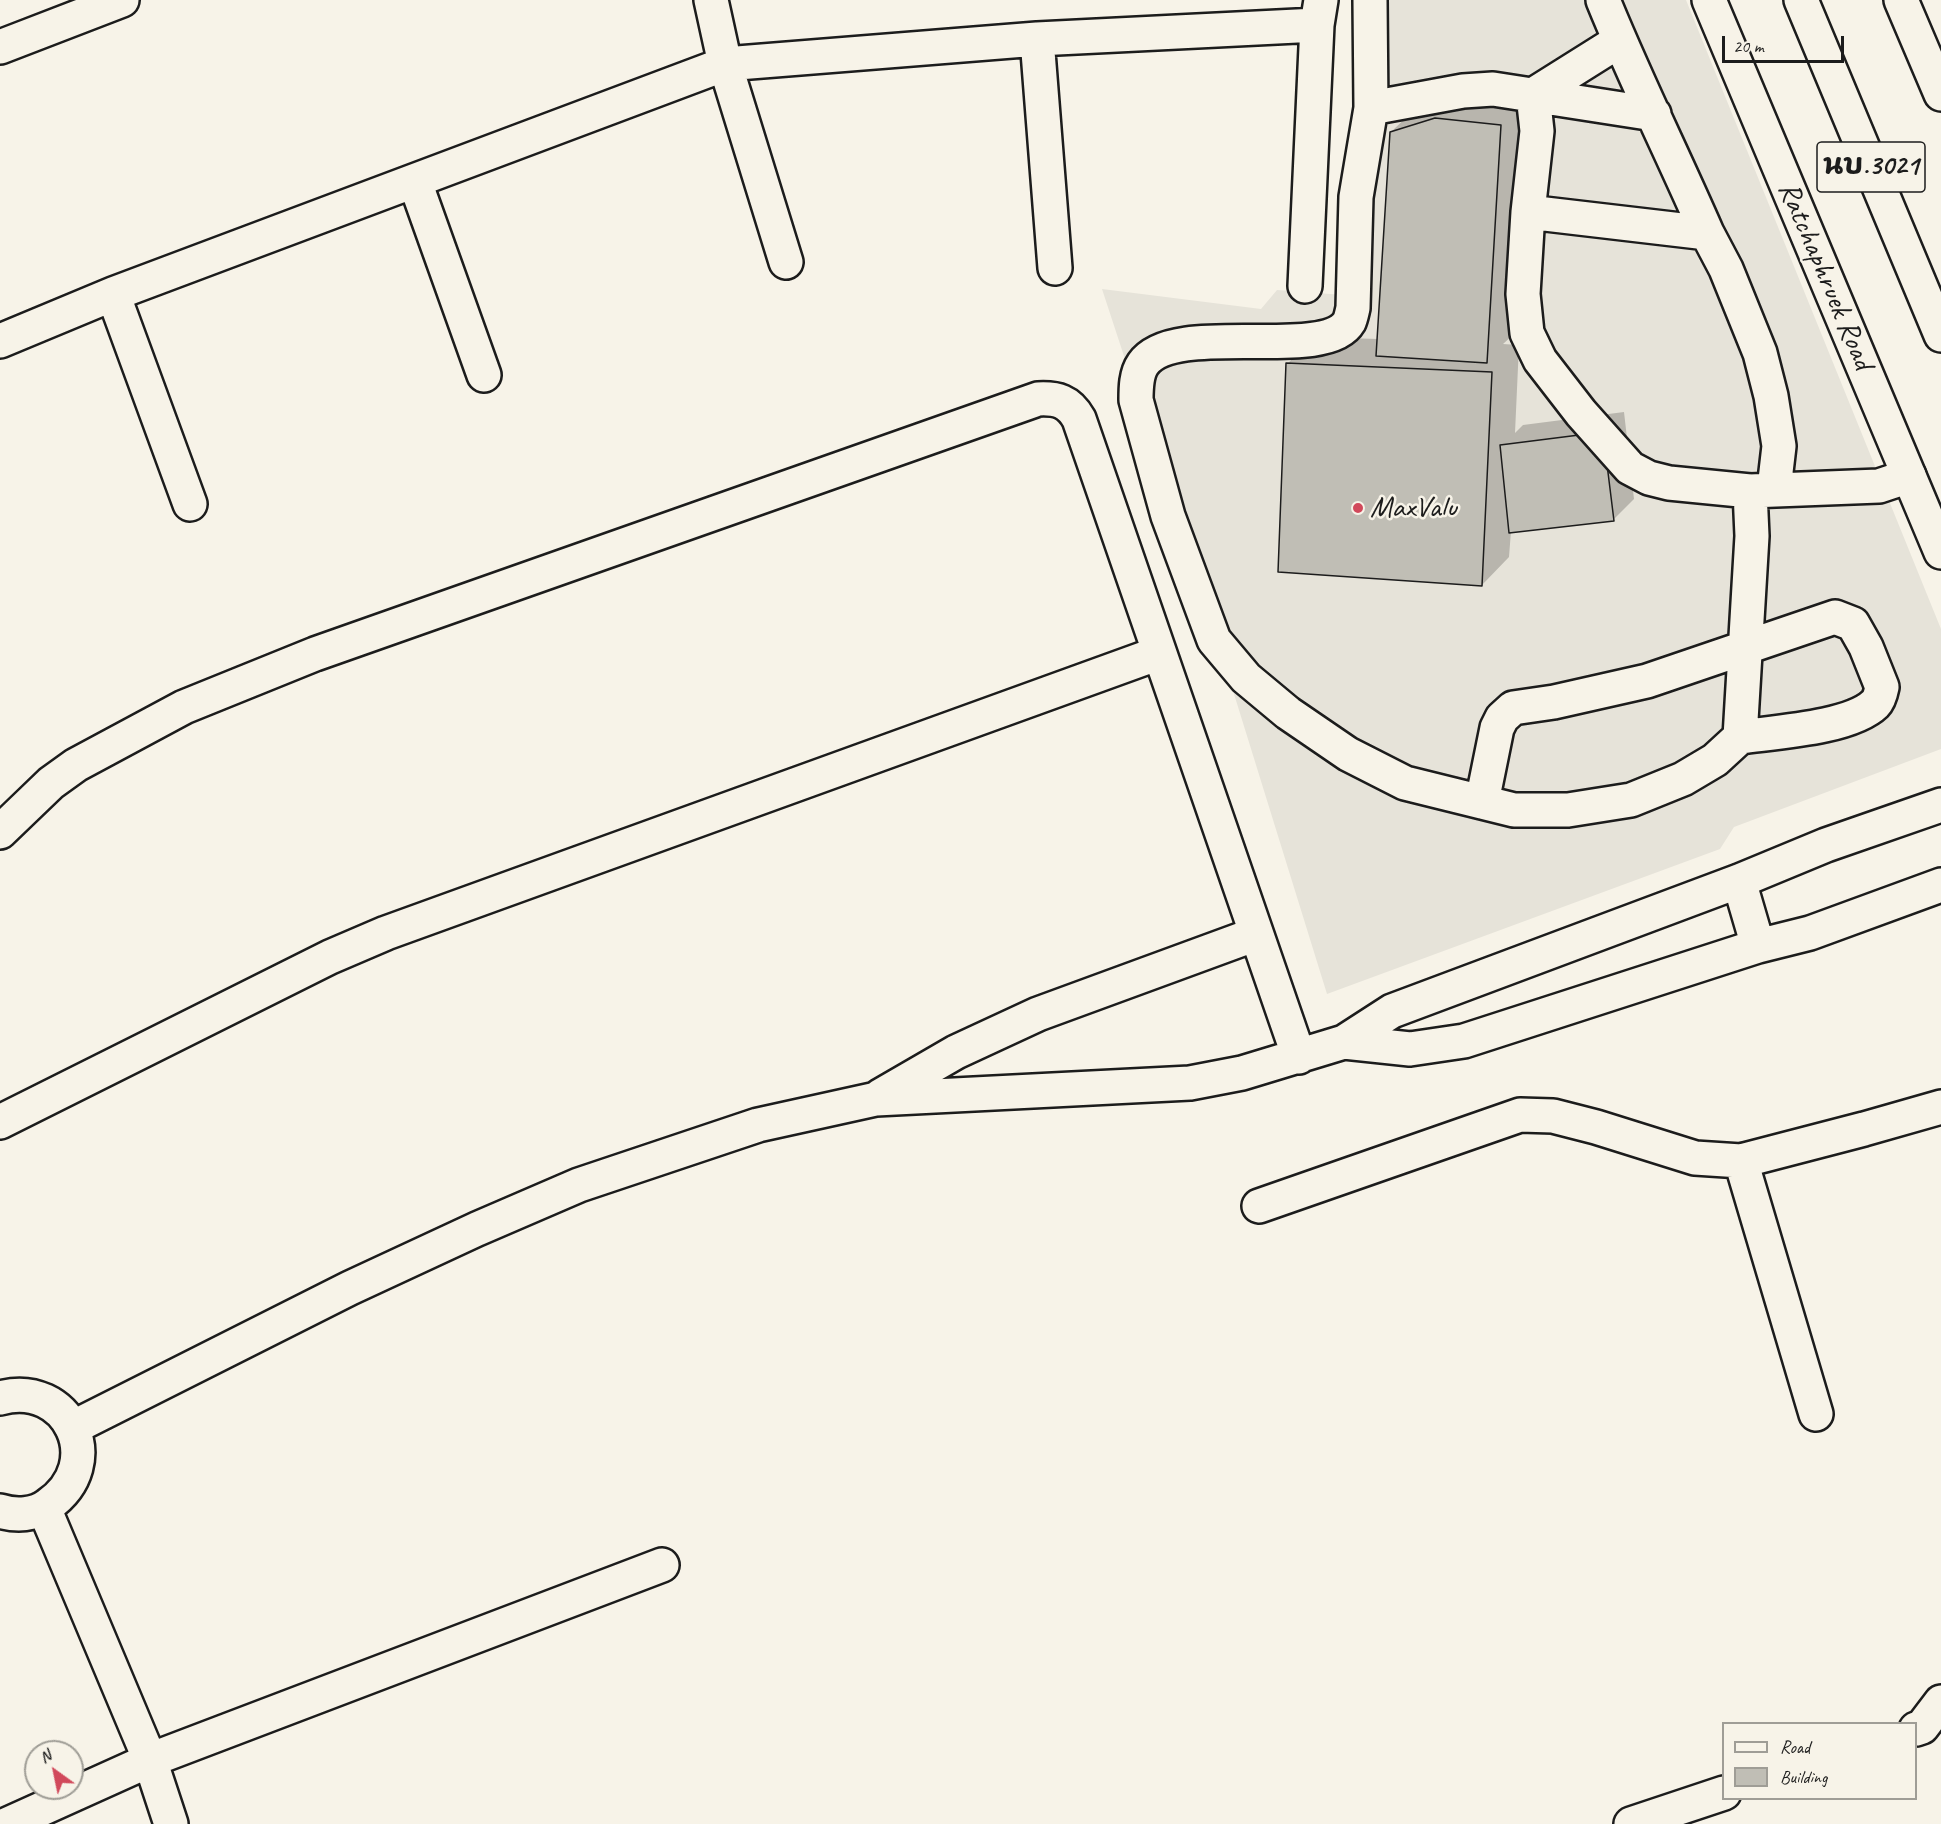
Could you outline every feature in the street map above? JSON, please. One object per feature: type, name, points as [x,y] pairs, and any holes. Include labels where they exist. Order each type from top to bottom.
[{"type":"street","points":[[0,47],[122,0]]},
{"type":"street","points":[[711,0],[725,63],[786,262]]},
{"type":"street","points":[[1370,0],[1371,108],[1356,197],[1353,308],[1348,323],[1335,333],[1318,339],[1214,342],[1172,346],[1156,352],[1143,364],[1136,383],[1136,399],[1168,516],[1214,640],[1246,678],[1287,713],[1348,754],[1405,783],[1514,810],[1568,810],[1630,800],[1683,779],[1715,760],[1740,737],[1808,728],[1857,717],[1877,703],[1882,687],[1866,646],[1853,624],[1835,617],[1647,681],[1554,702],[1513,708],[1502,718],[1497,728],[1482,802]]},
{"type":"street","points":[[1603,0],[1619,41],[1730,279],[1760,354],[1771,396],[1779,446],[1762,490],[1752,536],[1740,737]]},
{"type":"street","name":"Ratchaphruek Road","points":[[1710,0],[1941,552]]},
{"type":"street","name":"นบ.3021","points":[[1801,0],[1941,335]]},
{"type":"street","points":[[1901,0],[1941,94]]},
{"type":"street","points":[[0,341],[113,294],[415,182],[725,63],[1036,39],[1319,12],[1305,286]]},
{"type":"street","points":[[1036,39],[1055,267]]},
{"type":"street","points":[[1533,95],[1619,41]]},
{"type":"street","points":[[1371,108],[1463,91],[1493,90],[1654,114]]},
{"type":"street","points":[[1533,95],[1537,131],[1528,212],[1523,294],[1527,333],[1540,360],[1581,413],[1630,468],[1649,478],[1669,483],[1762,490],[1879,486],[1909,476]]},
{"type":"street","points":[[415,182],[484,375]]},
{"type":"street","points":[[1528,212],[1707,233]]},
{"type":"street","points":[[113,294],[190,504]]},
{"type":"street","points":[[0,832],[51,783],[76,765],[184,707],[315,654],[1038,399],[1052,398],[1064,401],[1079,419],[1299,1057]]},
{"type":"street","points":[[0,1122],[330,957],[386,933],[1159,653]]},
{"type":"street","points":[[72,1428],[350,1288],[477,1229],[579,1185],[758,1125],[876,1099],[1190,1083],[1242,1073],[1344,1042],[1392,1011],[1739,881],[1826,845],[1941,805]]},
{"type":"street","points":[[1739,881],[1758,946]]},
{"type":"street","points":[[1344,1042],[1410,1049],[1464,1041],[1758,946],[1810,933],[1941,885]]},
{"type":"street","points":[[876,1099],[956,1052],[1038,1014],[1256,934]]},
{"type":"street","points":[[1259,1206],[1520,1115],[1553,1116],[1695,1158],[1741,1161],[1941,1107]]},
{"type":"street","points":[[1741,1161],[1816,1414]]},
{"type":"street","points":[[0,1398],[9,1395],[28,1395],[46,1401],[61,1413],[72,1428],[78,1446],[77,1465],[71,1483],[60,1497],[44,1508],[27,1514],[0,1511]]},
{"type":"street","points":[[44,1508],[150,1760],[171,1824]]},
{"type":"street","points":[[8,1824],[150,1760],[662,1565]]},
{"type":"street","points":[[1917,1729],[1922,1727],[1941,1702]]},
{"type":"street","points":[[1631,1824],[1722,1794]]},
{"type":"shaded area","points":[[1377,0],[1686,0],[1941,629],[1941,749],[1734,827],[1720,849],[1327,994],[1221,652],[1102,289],[1261,309],[1277,290],[1370,297],[1372,34]]},
{"type":"building","points":[[1435,118],[1501,125],[1487,363],[1376,356],[1390,132]]},
{"type":"building","points":[[1286,363],[1492,372],[1482,586],[1278,572]]},
{"type":"building","points":[[1603,432],[1614,521],[1509,533],[1500,445]]},
{"type":"place","name":"MaxValu","points":[[1358,508]]}]
